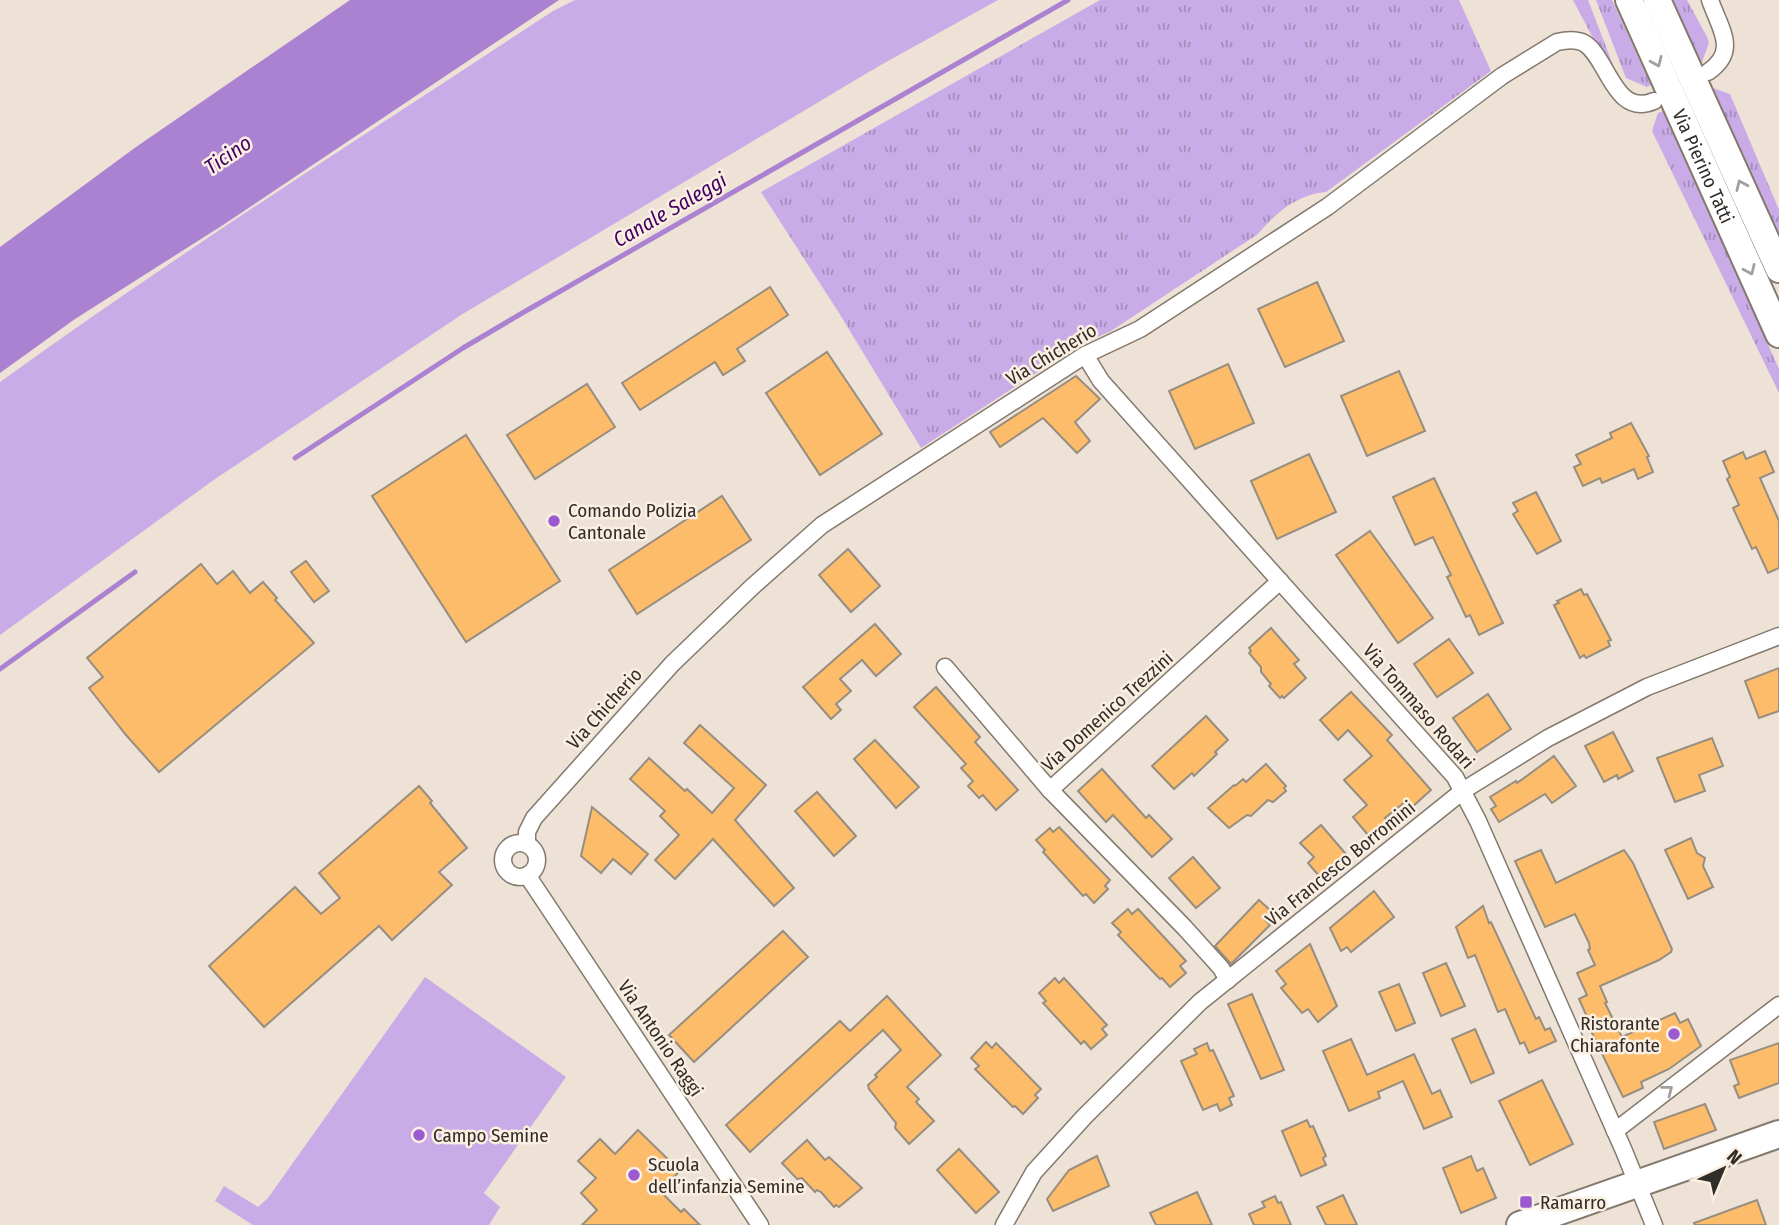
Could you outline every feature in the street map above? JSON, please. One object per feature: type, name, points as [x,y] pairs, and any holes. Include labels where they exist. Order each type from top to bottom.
[{"type":"main road","name":"Via Pierino Tatti","points":[[1629,0],[1779,334]]},
{"type":"main road","name":"Via Pierino Tatti","points":[[1657,0],[1779,269]]},
{"type":"main road","points":[[1520,1225],[1779,1133]]},
{"type":"street","points":[[1708,72],[1723,60],[1726,48],[1710,0]]},
{"type":"street","name":"Via Chicherio","points":[[527,844],[527,832],[534,818],[594,750],[672,664],[800,542],[845,509],[1085,355],[1140,329],[1327,207],[1502,76],[1557,42],[1567,40],[1585,44],[1593,51],[1620,94],[1637,104],[1654,102]]},
{"type":"street","name":"Via Tommaso Rodari","points":[[1085,355],[1101,381],[1464,790],[1654,1225]]},
{"type":"street","name":"Via Domenico Trezzini","points":[[945,667],[1051,790],[1280,581]]},
{"type":"street","name":"Via Francesco Borromini","points":[[1004,1225],[1034,1172],[1084,1116],[1200,1002],[1464,790],[1548,738],[1647,687],[1779,636]]},
{"type":"street","points":[[1051,790],[1184,927],[1228,980]]},
{"type":"street","points":[[527,844],[534,851],[537,861],[529,874],[513,876],[505,869],[503,859],[511,845],[527,844]]},
{"type":"street","name":"Via Antonio Raggi","points":[[529,874],[760,1225]]},
{"type":"street","points":[[1615,1131],[1779,1004]]},
{"type":"green space","points":[[575,0],[998,0],[879,66],[461,315],[215,479],[0,635],[0,382],[136,286],[553,11]]},
{"type":"green space","points":[[1100,0],[1459,0],[1491,71],[1326,192],[1306,196],[1288,206],[1258,234],[1111,331],[1079,345],[921,448],[761,192]]},
{"type":"green space","points":[[1573,0],[1588,0],[1618,78],[1615,80]]},
{"type":"green space","points":[[1596,0],[1612,0],[1651,85],[1647,87],[1626,78]]},
{"type":"green space","points":[[1670,0],[1687,0],[1707,37],[1709,43],[1702,62],[1699,63]]},
{"type":"green space","points":[[1711,89],[1730,94],[1779,210],[1779,242]]},
{"type":"green space","points":[[1663,111],[1779,369],[1779,393],[1652,131],[1658,113]]},
{"type":"green space","name":"Campo Semine","points":[[425,977],[566,1077],[484,1193],[500,1207],[489,1225],[253,1225],[215,1201],[224,1186],[258,1207],[268,1198]]},
{"type":"water","name":"Ticino","points":[[350,0],[559,0],[223,225],[75,319],[0,373],[0,247],[136,147]]},
{"type":"building","points":[[1317,282],[1344,341],[1285,367],[1258,309]]},
{"type":"building","points":[[770,287],[788,315],[737,349],[745,361],[723,375],[715,362],[640,410],[622,383]]},
{"type":"building","points":[[827,352],[882,434],[820,475],[766,393]]},
{"type":"building","points":[[1228,364],[1254,423],[1195,449],[1169,391]]},
{"type":"building","points":[[1399,371],[1425,431],[1367,456],[1341,396]]},
{"type":"building","points":[[1076,376],[1100,399],[1075,422],[1090,441],[1077,453],[1043,418],[1000,447],[990,432]]},
{"type":"building","points":[[587,384],[615,427],[535,479],[507,435]]},
{"type":"building","points":[[1631,423],[1649,456],[1647,457],[1653,472],[1638,479],[1634,469],[1602,483],[1600,478],[1583,486],[1574,467],[1581,464],[1576,455],[1612,438],[1610,433]]},
{"type":"building","points":[[466,435],[560,581],[466,642],[372,496]]},
{"type":"building","points":[[1765,451],[1774,472],[1760,478],[1779,521],[1779,568],[1768,573],[1756,547],[1752,549],[1733,508],[1739,505],[1727,479],[1730,477],[1723,461],[1743,452],[1746,459]]},
{"type":"building","points":[[1309,454],[1336,512],[1277,539],[1251,481]]},
{"type":"building","points":[[1434,478],[1503,623],[1479,635],[1470,615],[1466,617],[1447,577],[1451,575],[1433,537],[1415,545],[1393,497]]},
{"type":"building","points":[[1536,492],[1561,541],[1537,554],[1513,514],[1518,511],[1513,503]]},
{"type":"building","points":[[722,496],[751,540],[637,614],[609,570]]},
{"type":"building","points":[[1370,531],[1433,618],[1398,643],[1336,555]]},
{"type":"building","points":[[848,549],[880,586],[851,612],[819,575]]},
{"type":"building","points":[[306,561],[329,591],[314,602],[291,572]]},
{"type":"building","points":[[201,564],[217,584],[233,571],[250,593],[263,582],[277,598],[275,600],[314,643],[159,772],[89,688],[103,677],[87,658]]},
{"type":"building","points":[[1581,589],[1584,595],[1587,594],[1611,640],[1608,641],[1610,646],[1586,658],[1584,655],[1580,658],[1554,605]]},
{"type":"building","points":[[875,624],[901,654],[876,676],[862,660],[840,679],[851,691],[836,704],[841,710],[831,719],[803,687]]},
{"type":"building","points":[[1271,628],[1299,660],[1294,664],[1306,678],[1284,698],[1280,698],[1269,686],[1271,684],[1261,672],[1261,667],[1249,653],[1249,648]]},
{"type":"building","points":[[1449,639],[1473,673],[1437,697],[1414,664]]},
{"type":"building","points":[[1779,668],[1779,711],[1759,718],[1745,681]]},
{"type":"building","points":[[936,687],[980,737],[975,742],[1018,790],[996,810],[983,795],[979,798],[968,786],[973,781],[961,768],[966,764],[914,707]]},
{"type":"building","points":[[1351,692],[1392,735],[1387,740],[1431,790],[1411,808],[1405,802],[1385,818],[1392,826],[1373,841],[1353,817],[1367,805],[1344,780],[1372,756],[1348,730],[1338,740],[1320,720]]},
{"type":"building","points":[[1488,694],[1511,729],[1477,752],[1453,718]]},
{"type":"building","points":[[1206,716],[1228,740],[1194,776],[1192,773],[1174,789],[1152,766]]},
{"type":"building","points":[[700,725],[766,785],[735,820],[794,888],[774,906],[713,839],[675,879],[655,860],[679,835],[660,816],[665,811],[630,779],[649,758],[712,813],[734,788],[684,743]]},
{"type":"building","points":[[1613,732],[1633,771],[1618,779],[1617,775],[1604,782],[1585,746]]},
{"type":"building","points":[[1712,738],[1723,766],[1699,775],[1705,791],[1675,802],[1657,758]]},
{"type":"building","points":[[875,740],[919,787],[896,808],[854,759]]},
{"type":"building","points":[[1554,756],[1576,786],[1552,803],[1545,794],[1499,822],[1491,809],[1496,806],[1490,797],[1516,781],[1517,783]]},
{"type":"building","points":[[1266,764],[1286,786],[1286,791],[1273,802],[1268,800],[1251,816],[1247,815],[1229,828],[1208,808],[1234,785],[1243,779],[1246,782]]},
{"type":"building","points":[[1102,769],[1146,818],[1149,815],[1172,839],[1152,857],[1113,815],[1106,822],[1078,791]]},
{"type":"building","points":[[419,786],[467,848],[439,872],[452,885],[392,940],[379,926],[264,1027],[209,966],[295,887],[321,914],[340,898],[319,873]]},
{"type":"building","points":[[817,792],[856,836],[834,856],[795,811]]},
{"type":"building","points":[[592,807],[648,854],[631,874],[613,859],[601,873],[581,856]]},
{"type":"building","points":[[1321,825],[1351,860],[1325,883],[1308,863],[1314,857],[1300,843]]},
{"type":"building","points":[[1059,827],[1110,880],[1105,886],[1108,889],[1094,903],[1086,894],[1083,896],[1043,852],[1045,850],[1036,840],[1050,828],[1053,832]]},
{"type":"building","points":[[1691,838],[1697,853],[1705,858],[1703,866],[1713,887],[1688,899],[1665,850]]},
{"type":"building","points":[[1541,850],[1556,883],[1624,850],[1633,863],[1672,949],[1659,960],[1600,986],[1607,1002],[1605,1003],[1622,1037],[1675,1013],[1680,1023],[1688,1019],[1701,1046],[1669,1069],[1641,1082],[1643,1088],[1623,1097],[1590,1029],[1592,1028],[1579,999],[1587,995],[1577,973],[1595,965],[1588,950],[1589,943],[1575,914],[1545,927],[1515,861]]},
{"type":"building","points":[[1193,857],[1220,888],[1196,908],[1169,878]]},
{"type":"building","points":[[1374,891],[1394,917],[1351,952],[1347,947],[1341,951],[1330,928]]},
{"type":"building","points":[[1259,900],[1271,911],[1264,919],[1270,925],[1231,964],[1215,946]]},
{"type":"building","points":[[1483,906],[1536,1019],[1539,1017],[1545,1030],[1550,1028],[1556,1041],[1529,1053],[1524,1042],[1520,1044],[1505,1009],[1498,1012],[1475,955],[1468,958],[1456,927]]},
{"type":"building","points":[[1128,909],[1132,914],[1138,909],[1186,961],[1180,966],[1186,973],[1170,987],[1118,935],[1121,932],[1112,923]]},
{"type":"building","points":[[783,931],[808,957],[694,1062],[669,1035]]},
{"type":"building","points":[[1310,944],[1337,1006],[1318,1022],[1308,1009],[1302,1013],[1281,988],[1286,984],[1276,971]]},
{"type":"building","points":[[1446,963],[1465,1006],[1441,1016],[1423,973]]},
{"type":"building","points":[[1055,978],[1059,983],[1064,978],[1107,1025],[1102,1029],[1107,1035],[1091,1049],[1084,1041],[1081,1044],[1043,1003],[1046,1001],[1039,993]]},
{"type":"building","points":[[1399,984],[1415,1023],[1396,1031],[1379,992]]},
{"type":"building","points":[[1252,994],[1284,1070],[1261,1079],[1228,1004]]},
{"type":"building","points":[[887,996],[941,1055],[907,1087],[919,1099],[916,1102],[934,1121],[909,1144],[869,1089],[868,1085],[877,1077],[875,1075],[901,1050],[883,1030],[750,1152],[726,1125],[840,1021],[850,1031]]},
{"type":"building","points":[[1475,1029],[1494,1073],[1471,1083],[1452,1039]]},
{"type":"building","points":[[1351,1039],[1367,1075],[1414,1054],[1432,1094],[1440,1090],[1452,1117],[1424,1129],[1403,1081],[1378,1092],[1380,1098],[1349,1111],[1323,1051]]},
{"type":"building","points":[[986,1042],[992,1048],[996,1043],[1041,1089],[1035,1095],[1038,1098],[1023,1114],[975,1069],[979,1066],[971,1058]]},
{"type":"building","points":[[1207,1043],[1210,1051],[1213,1050],[1234,1096],[1229,1098],[1232,1105],[1220,1111],[1217,1104],[1203,1110],[1181,1061],[1197,1054],[1194,1049]]},
{"type":"building","points":[[1779,1043],[1779,1083],[1739,1098],[1734,1086],[1739,1084],[1730,1060]]},
{"type":"building","points":[[1542,1080],[1573,1144],[1530,1165],[1499,1101]]},
{"type":"building","points":[[1705,1104],[1716,1130],[1664,1149],[1654,1122]]},
{"type":"building","points":[[1307,1120],[1310,1127],[1313,1126],[1326,1156],[1323,1158],[1326,1165],[1301,1176],[1282,1131]]},
{"type":"building","name":"Scuola dell’infanzia Semine","points":[[638,1130],[680,1171],[660,1191],[681,1212],[684,1209],[700,1225],[582,1225],[597,1210],[581,1193],[596,1178],[578,1161],[600,1139],[615,1154]]},
{"type":"building","points":[[807,1140],[825,1160],[829,1157],[862,1188],[839,1207],[834,1207],[821,1192],[815,1192],[802,1178],[797,1179],[782,1163]]},
{"type":"building","points":[[959,1149],[999,1192],[976,1213],[937,1170]]},
{"type":"building","points":[[1097,1156],[1109,1186],[1053,1211],[1047,1199],[1069,1170]]},
{"type":"building","points":[[1471,1156],[1477,1171],[1483,1168],[1496,1198],[1461,1213],[1443,1168]]},
{"type":"building","points":[[1197,1192],[1212,1225],[1156,1225],[1150,1213]]},
{"type":"building","points":[[1343,1195],[1357,1225],[1326,1225],[1317,1207]]},
{"type":"building","points":[[1275,1196],[1278,1203],[1281,1202],[1291,1225],[1254,1225],[1249,1214],[1265,1207],[1262,1202]]},
{"type":"building","points":[[1757,1200],[1766,1225],[1694,1223]]},
{"type":"waterway","name":"Canale Saleggi","points":[[295,458],[463,348],[1068,0]]},
{"type":"waterway","name":"Canale Saleggi","points":[[0,669],[135,572]]},
{"type":"place","name":"Comando Polizia Cantonale","points":[[554,521]]},
{"type":"place","name":"Ristorante Chiarafonte","points":[[1674,1034]]},
{"type":"place","name":"Campo Semine","points":[[419,1135]]},
{"type":"place","name":"Scuola dell’infanzia Semine","points":[[634,1175]]},
{"type":"place","name":"Ramarro","points":[[1526,1202]]}]
